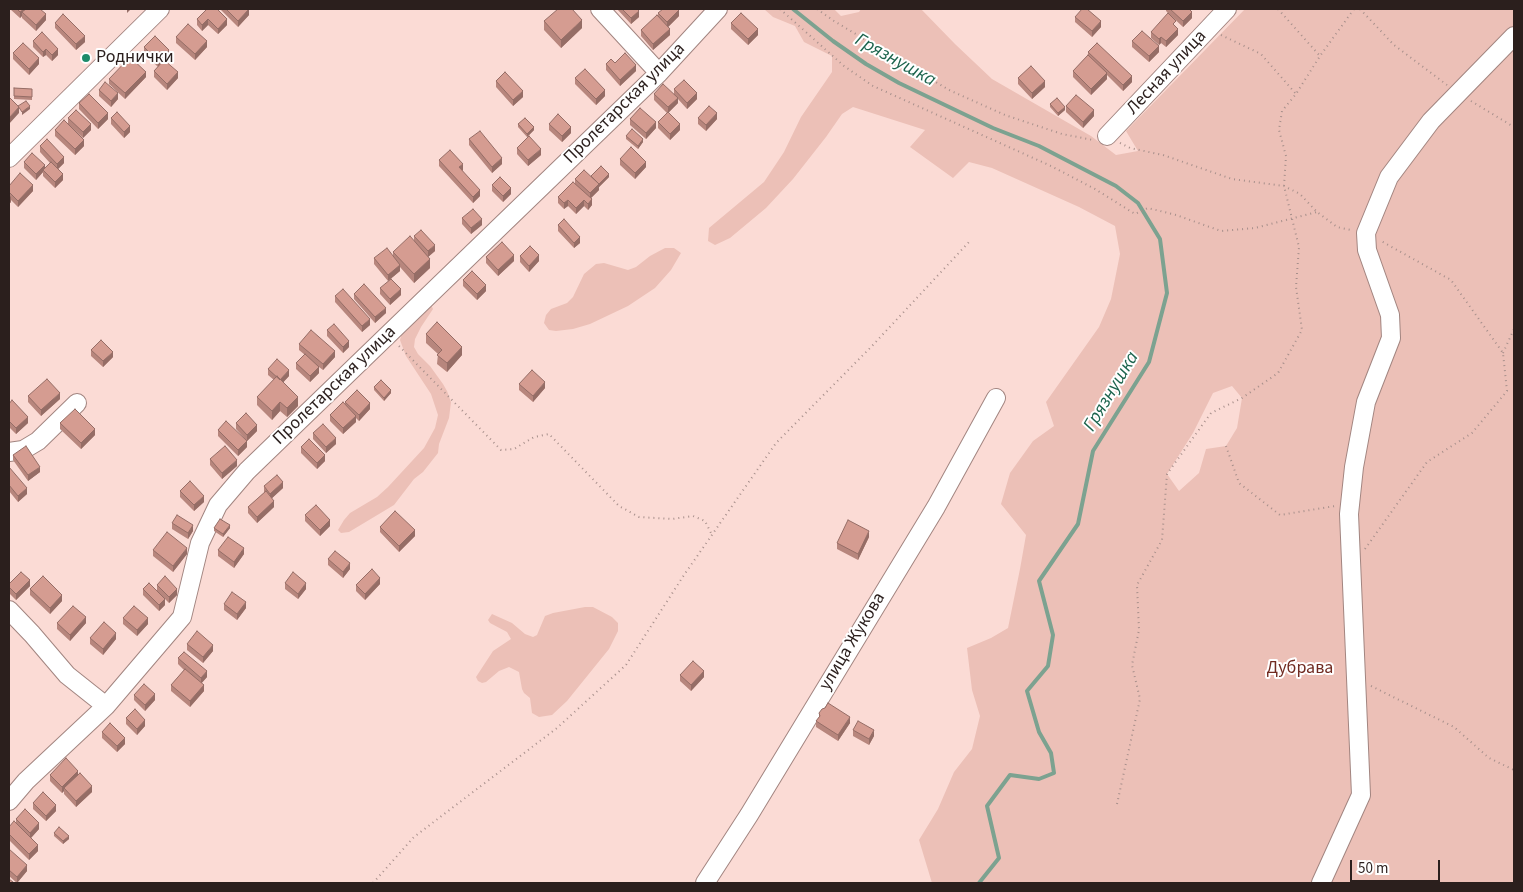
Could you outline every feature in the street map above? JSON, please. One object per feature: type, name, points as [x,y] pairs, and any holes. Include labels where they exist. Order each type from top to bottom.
[{"type":"street","points":[[9,158],[160,9]]},
{"type":"street","points":[[600,9],[659,72]]},
{"type":"street","name":"Пролетарская улица","points":[[9,801],[26,781],[106,706],[182,617],[200,543],[218,505],[247,471],[659,72],[718,9]]},
{"type":"street","name":"Лесная улица","points":[[1107,136],[1227,9]]},
{"type":"street","points":[[1321,883],[1362,795],[1349,514],[1354,467],[1366,402],[1391,338],[1390,315],[1367,250],[1366,233],[1389,177],[1430,121],[1514,36]]},
{"type":"street","name":"улица Жукова","points":[[705,883],[749,816],[936,507],[996,398]]},
{"type":"street","points":[[9,452],[23,450],[38,441],[77,403]]},
{"type":"street","points":[[9,610],[67,676],[106,706]]},
{"type":"path","points":[[780,9],[844,66],[874,86],[1051,166],[1095,189],[1135,214],[1148,208],[1176,215],[1221,232],[1255,228],[1316,212]]},
{"type":"path","points":[[818,9],[834,21],[957,94],[1005,115],[1062,134],[1096,141],[1107,136],[1130,148],[1164,156],[1232,178],[1284,186],[1300,194],[1316,212],[1337,227],[1366,233],[1451,280],[1503,353],[1507,391],[1472,433],[1427,462],[1351,568]]},
{"type":"path","points":[[1278,9],[1320,56]]},
{"type":"path","points":[[1117,804],[1140,698],[1132,665],[1139,630],[1137,585],[1162,540],[1167,474],[1211,413],[1242,398],[1278,373],[1302,330],[1296,287],[1299,247],[1284,186],[1286,156],[1279,130],[1282,111],[1296,94],[1320,56],[1354,9]]},
{"type":"path","points":[[1360,9],[1394,45],[1458,93],[1514,128]]},
{"type":"path","points":[[1208,29],[1261,54],[1296,94]]},
{"type":"path","points":[[373,883],[414,837],[557,728],[626,665],[684,575],[776,443],[872,346],[969,242]]},
{"type":"path","points":[[1503,353],[1514,329]]},
{"type":"path","points":[[388,335],[501,450],[514,449],[534,437],[549,434],[619,506],[639,517],[672,519],[693,516],[705,522],[712,536]]},
{"type":"path","points":[[1226,446],[1239,483],[1280,515],[1350,504]]},
{"type":"path","points":[[1356,679],[1454,727],[1489,758],[1514,770]]},
{"type":"green space","name":"Дубрава","points":[[764,9],[834,9],[841,16],[859,12],[861,9],[921,9],[992,79],[1091,136],[1116,155],[1138,151],[1126,131],[1245,9],[1514,9],[1514,883],[932,883],[919,840],[938,809],[954,772],[972,749],[980,716],[972,690],[967,648],[991,638],[1008,628],[1020,569],[1026,535],[1001,504],[1010,473],[1033,441],[1054,426],[1046,402],[1099,327],[1111,299],[1120,254],[1115,226],[1079,207],[992,168],[969,162],[953,178],[910,147],[925,130],[853,107],[842,114],[793,179],[766,208],[730,238],[715,245],[708,241],[709,228],[764,182],[784,152],[801,117],[832,72],[832,56],[804,42],[795,26],[773,17]],"holes":[[[1232,386],[1242,398],[1237,428],[1226,446],[1206,449],[1199,473],[1179,491],[1167,474],[1193,433],[1213,393]]]},
{"type":"green space","points":[[665,248],[674,248],[681,253],[671,270],[655,288],[628,306],[590,324],[573,329],[549,330],[544,323],[546,315],[551,309],[567,303],[573,297],[584,274],[596,264],[604,263],[628,270],[636,267],[650,256]]},
{"type":"green space","points":[[431,305],[433,309],[415,339],[414,347],[443,384],[451,402],[449,418],[439,444],[438,453],[423,472],[414,479],[394,505],[349,532],[341,533],[338,530],[350,513],[377,497],[388,487],[424,448],[435,428],[438,415],[431,394],[406,356],[400,340],[402,333],[423,308]]},
{"type":"green space","points":[[593,607],[612,617],[618,623],[618,631],[609,649],[567,701],[552,715],[539,717],[532,713],[530,698],[522,689],[519,672],[509,667],[499,671],[486,682],[478,681],[476,677],[493,651],[511,639],[507,632],[490,623],[488,620],[492,614],[512,623],[525,634],[533,637],[537,635],[545,616]]},
{"type":"building","points":[[26,9],[40,9],[46,14],[36,25],[22,12]]},
{"type":"building","points":[[207,9],[217,9],[227,19],[218,29],[208,19],[202,25],[197,19]]},
{"type":"building","points":[[226,9],[249,9],[238,21]]},
{"type":"building","points":[[558,9],[572,9],[582,20],[561,40],[544,21]]},
{"type":"building","points":[[622,9],[637,9],[639,11],[631,18]]},
{"type":"building","points":[[663,9],[679,10],[667,22],[658,13]]},
{"type":"building","points":[[1082,9],[1087,9],[1101,21],[1092,31],[1075,17]]},
{"type":"building","points":[[1170,9],[1189,9],[1192,12],[1183,21]]},
{"type":"building","points":[[741,13],[758,29],[748,39],[731,23]]},
{"type":"building","points":[[1168,13],[1176,21],[1173,24],[1178,29],[1166,41],[1161,37],[1159,39],[1151,32]]},
{"type":"building","points":[[63,14],[85,36],[76,44],[55,23]]},
{"type":"building","points":[[657,15],[670,29],[653,44],[641,30]]},
{"type":"building","points":[[188,24],[207,41],[195,54],[176,37]]},
{"type":"building","points":[[1142,31],[1159,46],[1149,56],[1132,41]]},
{"type":"building","points":[[42,32],[58,49],[52,55],[46,49],[43,52],[33,41]]},
{"type":"building","points":[[155,36],[169,50],[158,61],[144,47]]},
{"type":"building","points":[[23,43],[39,58],[29,69],[13,53]]},
{"type":"building","points":[[1097,43],[1132,76],[1123,85],[1088,52]]},
{"type":"building","points":[[625,53],[636,65],[620,80],[606,64],[611,59],[615,63]]},
{"type":"building","points":[[1088,55],[1107,73],[1091,89],[1073,71]]},
{"type":"building","points":[[130,57],[146,72],[125,93],[109,79]]},
{"type":"building","points":[[164,60],[178,72],[167,84],[154,71]]},
{"type":"building","points":[[1031,66],[1045,81],[1032,93],[1018,78]]},
{"type":"building","points":[[585,69],[605,90],[596,99],[575,78]]},
{"type":"building","points":[[505,72],[523,91],[513,100],[496,81]]},
{"type":"building","points":[[684,80],[697,93],[687,103],[674,89]]},
{"type":"building","points":[[105,82],[118,93],[111,101],[99,90]]},
{"type":"building","points":[[663,84],[678,98],[668,107],[654,94]]},
{"type":"building","points":[[14,88],[32,89],[32,97],[14,96]]},
{"type":"building","points":[[89,94],[108,113],[98,123],[79,103]]},
{"type":"building","points":[[1076,95],[1094,110],[1083,122],[1066,106]]},
{"type":"building","points":[[9,97],[19,107],[9,118]]},
{"type":"building","points":[[1057,98],[1065,107],[1058,113],[1050,104]]},
{"type":"building","points":[[26,101],[30,106],[22,112],[18,106]]},
{"type":"building","points":[[709,106],[717,113],[706,125],[698,118]]},
{"type":"building","points":[[640,108],[656,122],[646,133],[630,119]]},
{"type":"building","points":[[76,110],[91,124],[83,132],[68,118]]},
{"type":"building","points":[[117,112],[130,126],[124,132],[111,118]]},
{"type":"building","points":[[668,112],[680,124],[670,134],[658,122]]},
{"type":"building","points":[[558,114],[571,127],[562,136],[549,124]]},
{"type":"building","points":[[525,118],[534,127],[527,134],[518,124]]},
{"type":"building","points":[[64,120],[84,140],[75,149],[55,130]]},
{"type":"building","points":[[632,129],[643,139],[638,146],[626,136]]},
{"type":"building","points":[[480,131],[502,158],[492,167],[469,139]]},
{"type":"building","points":[[529,136],[541,149],[528,160],[517,148]]},
{"type":"building","points":[[47,139],[64,157],[57,164],[40,146]]},
{"type":"building","points":[[631,147],[646,162],[635,173],[620,159]]},
{"type":"building","points":[[450,150],[463,164],[459,167],[480,190],[473,197],[439,160]]},
{"type":"building","points":[[32,153],[45,165],[36,174],[24,162]]},
{"type":"building","points":[[51,162],[63,174],[55,182],[43,170]]},
{"type":"building","points":[[601,166],[609,174],[599,184],[591,176]]},
{"type":"building","points":[[584,170],[599,184],[590,193],[575,179]]},
{"type":"building","points":[[20,173],[33,185],[18,201],[9,192],[9,186]]},
{"type":"building","points":[[500,177],[511,188],[503,196],[492,185]]},
{"type":"building","points":[[573,182],[592,199],[588,204],[584,200],[576,208],[568,200],[564,203],[558,197]]},
{"type":"building","points":[[473,209],[482,219],[471,228],[462,218]]},
{"type":"building","points":[[564,219],[580,237],[574,243],[558,225]]},
{"type":"building","points":[[421,230],[435,245],[428,251],[414,236]]},
{"type":"building","points":[[410,236],[430,259],[414,274],[393,252]]},
{"type":"building","points":[[502,242],[514,255],[498,270],[486,257]]},
{"type":"building","points":[[530,246],[539,255],[529,266],[520,256]]},
{"type":"building","points":[[387,248],[400,265],[388,275],[374,258]]},
{"type":"building","points":[[472,271],[486,285],[477,294],[463,280]]},
{"type":"building","points":[[391,279],[401,289],[390,299],[380,288]]},
{"type":"building","points":[[364,284],[386,308],[375,317],[354,294]]},
{"type":"building","points":[[343,289],[370,319],[362,326],[335,296]]},
{"type":"building","points":[[437,322],[462,347],[447,363],[437,355],[442,350],[426,334]]},
{"type":"building","points":[[334,324],[349,341],[343,347],[327,330]]},
{"type":"building","points":[[311,330],[335,351],[323,364],[299,344]]},
{"type":"building","points":[[101,340],[113,352],[103,361],[91,350]]},
{"type":"building","points":[[305,354],[319,367],[310,376],[296,363]]},
{"type":"building","points":[[277,359],[289,370],[280,380],[268,369]]},
{"type":"building","points":[[532,370],[545,382],[533,396],[519,384]]},
{"type":"building","points":[[277,376],[298,397],[287,408],[280,402],[272,411],[257,397]]},
{"type":"building","points":[[47,379],[60,393],[41,410],[28,396]]},
{"type":"building","points":[[381,380],[391,390],[384,398],[374,387]]},
{"type":"building","points":[[357,390],[370,403],[359,415],[345,402]]},
{"type":"building","points":[[12,400],[28,417],[16,428],[9,421],[9,404]]},
{"type":"building","points":[[343,402],[356,416],[343,428],[330,415]]},
{"type":"building","points":[[75,409],[95,429],[81,443],[60,423]]},
{"type":"building","points":[[246,413],[257,425],[247,435],[236,423]]},
{"type":"building","points":[[226,421],[247,441],[238,450],[218,430]]},
{"type":"building","points":[[323,424],[336,438],[326,447],[313,433]]},
{"type":"building","points":[[309,439],[325,455],[317,463],[301,447]]},
{"type":"building","points":[[26,446],[40,467],[28,475],[13,455]]},
{"type":"building","points":[[225,446],[237,460],[222,473],[210,459]]},
{"type":"building","points":[[9,467],[27,488],[18,496],[9,485]]},
{"type":"building","points":[[277,475],[283,482],[270,494],[264,486]]},
{"type":"building","points":[[190,481],[204,496],[194,505],[180,491]]},
{"type":"building","points":[[266,491],[274,501],[257,517],[248,507]]},
{"type":"building","points":[[316,505],[330,520],[320,530],[305,515]]},
{"type":"building","points":[[395,511],[415,530],[399,546],[380,527]]},
{"type":"building","points":[[177,515],[193,525],[188,533],[172,523]]},
{"type":"building","points":[[220,519],[230,525],[223,534],[214,528]]},
{"type":"building","points":[[848,520],[869,531],[858,554],[837,543]]},
{"type":"building","points":[[167,532],[187,548],[173,566],[153,550]]},
{"type":"building","points":[[228,537],[244,548],[234,562],[218,550]]},
{"type":"building","points":[[335,551],[350,563],[343,572],[328,559]]},
{"type":"building","points":[[372,569],[380,578],[365,594],[356,585]]},
{"type":"building","points":[[21,572],[30,580],[16,594],[9,587],[9,584]]},
{"type":"building","points":[[293,572],[306,583],[298,594],[285,583]]},
{"type":"building","points":[[43,576],[62,595],[50,608],[30,589]]},
{"type":"building","points":[[165,576],[177,589],[169,597],[157,585]]},
{"type":"building","points":[[149,583],[165,599],[159,605],[143,589]]},
{"type":"building","points":[[232,592],[246,602],[237,614],[224,604]]},
{"type":"building","points":[[73,606],[86,617],[70,635],[57,623]]},
{"type":"building","points":[[134,606],[148,618],[137,630],[123,618]]},
{"type":"building","points":[[104,622],[116,633],[103,649],[90,638]]},
{"type":"building","points":[[197,631],[213,645],[203,657],[187,644]]},
{"type":"building","points":[[184,652],[207,671],[201,678],[178,658]]},
{"type":"building","points":[[693,661],[704,671],[691,685],[680,675]]},
{"type":"building","points":[[185,669],[204,685],[190,701],[171,685]]},
{"type":"building","points":[[144,684],[155,694],[145,705],[134,695]]},
{"type":"building","points":[[828,703],[850,717],[838,735],[816,721],[820,716],[819,713]]},
{"type":"building","points":[[135,709],[145,720],[137,729],[126,718]]},
{"type":"building","points":[[858,721],[874,730],[869,739],[853,730]]},
{"type":"building","points":[[110,723],[125,738],[117,746],[102,732]]},
{"type":"building","points":[[66,758],[78,771],[62,787],[50,775]]},
{"type":"building","points":[[80,773],[92,786],[76,801],[64,788]]},
{"type":"building","points":[[43,792],[56,805],[46,816],[33,803]]},
{"type":"building","points":[[25,809],[39,823],[30,833],[16,819]]},
{"type":"building","points":[[14,821],[38,845],[29,854],[9,834],[9,827]]},
{"type":"building","points":[[59,827],[69,836],[63,841],[54,833]]},
{"type":"building","points":[[9,849],[27,865],[17,877],[9,870]]},
{"type":"waterway","name":"Грязнушка","points":[[793,9],[833,41],[866,64],[899,83],[993,128],[1039,146],[1116,186],[1138,203],[1160,239],[1167,293],[1149,362],[1093,451],[1078,524],[1039,581],[1053,635],[1048,666],[1027,691],[1039,732],[1051,753],[1054,773],[1039,779],[1010,775],[987,806],[999,858],[979,883]]},
{"type":"place","name":"Роднички","points":[[86,58]]}]
